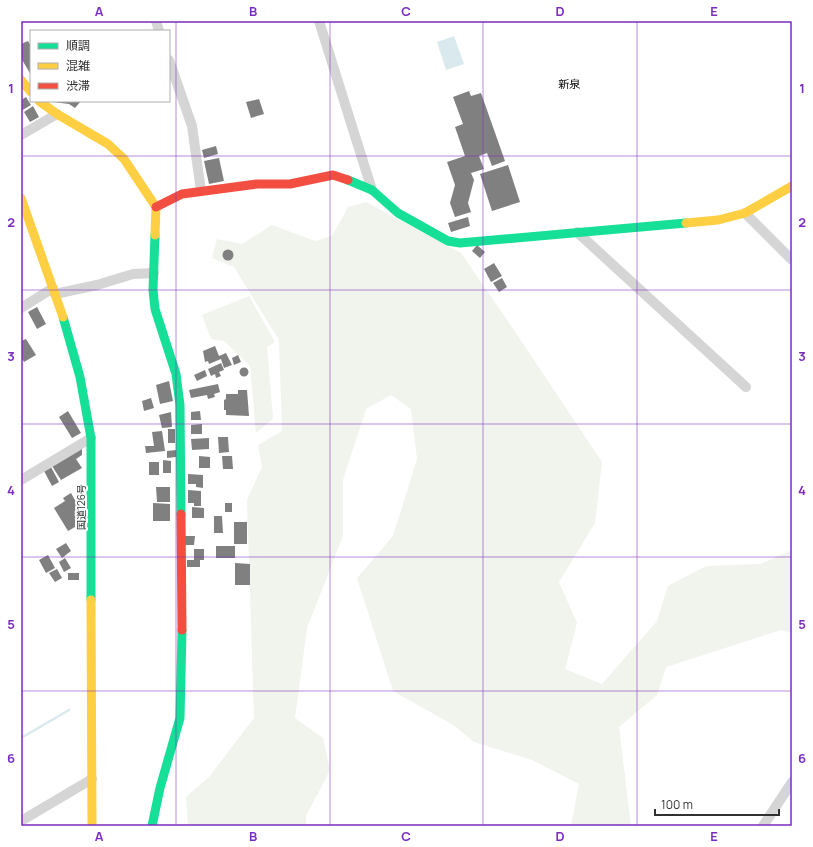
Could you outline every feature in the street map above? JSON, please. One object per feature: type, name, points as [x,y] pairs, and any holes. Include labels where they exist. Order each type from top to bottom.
[{"type":"main road","points":[[21,80],[30,91]]},
{"type":"main road","points":[[40,102],[57,114],[108,144],[124,159],[156,207],[154,309],[176,374],[180,405],[182,688],[179,726],[154,804],[152,826]]},
{"type":"main road","points":[[156,207],[182,194],[256,184],[290,184],[333,175],[346,178],[372,190],[398,213],[448,241],[460,243],[718,220],[745,213],[792,186]]},
{"type":"main road","name":"国道126号","points":[[21,198],[54,291],[82,380],[87,402],[91,438],[92,826]]},
{"type":"street","points":[[319,21],[372,190]]},
{"type":"street","points":[[170,63],[192,126],[201,191]]},
{"type":"street","points":[[21,136],[57,114]]},
{"type":"street","points":[[745,213],[792,260]]},
{"type":"street","points":[[577,232],[746,388]]},
{"type":"street","points":[[21,308],[54,291],[97,285],[133,274],[154,273]]},
{"type":"street","points":[[21,480],[91,438]]},
{"type":"street","points":[[21,821],[92,779]]},
{"type":"street","points":[[763,826],[792,782]]},
{"type":"shaded area","points":[[454,36],[464,64],[446,70],[437,42]]},
{"type":"shaded area","points":[[366,202],[461,253],[602,462],[595,523],[559,582],[577,623],[565,669],[602,684],[657,621],[668,586],[706,566],[760,564],[792,550],[792,633],[781,630],[666,667],[657,695],[619,727],[631,826],[571,826],[579,784],[532,760],[474,742],[455,726],[393,691],[357,578],[393,536],[417,459],[411,409],[391,395],[366,409],[343,480],[343,536],[307,628],[295,718],[323,738],[330,770],[306,816],[306,826],[188,826],[186,797],[209,777],[254,718],[247,500],[262,467],[258,445],[282,431],[279,340],[234,267],[212,258],[217,239],[242,244],[272,225],[315,241],[332,236],[348,207]]},
{"type":"shaded area","points":[[249,296],[275,342],[267,347],[273,419],[256,433],[250,366],[224,341],[211,339],[202,315]]},
{"type":"building","points":[[28,41],[30,44],[30,73],[21,58],[21,44]]},
{"type":"building","points":[[469,91],[471,96],[481,93],[505,161],[492,166],[487,153],[479,156],[484,169],[471,173],[474,180],[468,203],[471,212],[455,217],[450,203],[455,185],[447,162],[465,156],[455,127],[463,124],[453,97]]},
{"type":"building","points":[[26,97],[31,105],[21,111],[21,100]]},
{"type":"building","points":[[259,99],[264,114],[251,118],[246,102]]},
{"type":"building","points":[[53,102],[80,102],[75,108],[69,104]]},
{"type":"building","points":[[33,106],[39,117],[30,122],[24,112]]},
{"type":"building","points":[[216,146],[218,154],[204,158],[202,150]]},
{"type":"building","points":[[219,158],[224,181],[209,184],[204,161]]},
{"type":"building","points":[[508,165],[520,202],[492,211],[480,174]]},
{"type":"building","points":[[468,217],[470,226],[451,232],[448,223]]},
{"type":"building","points":[[477,245],[485,252],[480,258],[472,251]]},
{"type":"building","points":[[226,250],[230,250],[232,251],[232,259],[226,260],[223,257],[223,253]]},
{"type":"building","points":[[494,263],[502,276],[491,282],[484,269]]},
{"type":"building","points":[[502,278],[507,287],[499,292],[493,283]]},
{"type":"building","points":[[37,307],[46,324],[37,329],[28,312]]},
{"type":"building","points":[[26,339],[36,355],[24,362],[21,357],[21,341]]},
{"type":"building","points":[[215,346],[219,356],[226,353],[232,365],[224,368],[221,359],[209,364],[208,361],[205,362],[203,351]]},
{"type":"building","points":[[238,355],[241,362],[234,365],[232,358]]},
{"type":"building","points":[[221,363],[224,370],[219,372],[221,376],[216,378],[215,374],[211,376],[208,369]]},
{"type":"building","points":[[244,367],[249,372],[244,377],[239,372]]},
{"type":"building","points":[[205,370],[207,376],[197,381],[194,375]]},
{"type":"building","points":[[169,381],[173,401],[160,404],[156,385]]},
{"type":"building","points":[[218,384],[220,392],[214,394],[215,397],[208,399],[207,395],[191,398],[189,390]]},
{"type":"building","points":[[238,390],[247,390],[249,416],[226,415],[226,410],[224,410],[224,400],[226,399],[226,394],[238,394]]},
{"type":"building","points":[[151,398],[154,408],[144,411],[142,401]]},
{"type":"building","points":[[68,411],[81,433],[72,438],[59,417]]},
{"type":"building","points":[[200,411],[201,420],[191,420],[191,412]]},
{"type":"building","points":[[171,412],[172,427],[162,428],[159,415]]},
{"type":"building","points":[[202,424],[202,434],[191,434],[191,425]]},
{"type":"building","points":[[168,429],[175,429],[175,443],[168,443]]},
{"type":"building","points":[[162,431],[165,451],[146,453],[145,446],[154,446],[152,432]]},
{"type":"building","points":[[218,437],[228,437],[229,452],[219,453]]},
{"type":"building","points":[[209,438],[209,449],[192,450],[191,439]]},
{"type":"building","points":[[82,448],[82,455],[76,459],[82,468],[61,480],[52,466]]},
{"type":"building","points":[[176,450],[176,457],[167,458],[167,451]]},
{"type":"building","points":[[199,456],[210,457],[210,468],[199,468]]},
{"type":"building","points":[[222,456],[232,456],[233,469],[223,469]]},
{"type":"building","points":[[163,460],[171,461],[171,473],[163,473]]},
{"type":"building","points":[[149,462],[159,462],[159,475],[149,475]]},
{"type":"building","points":[[51,467],[59,482],[52,486],[44,471]]},
{"type":"building","points":[[188,474],[203,475],[203,488],[196,487],[196,484],[188,484]]},
{"type":"building","points":[[156,487],[170,487],[170,502],[157,502]]},
{"type":"building","points":[[188,490],[201,491],[201,506],[194,506],[194,503],[188,503]]},
{"type":"building","points":[[71,493],[81,511],[82,523],[68,531],[54,508],[65,501],[63,498]]},
{"type":"building","points":[[153,503],[170,504],[170,521],[153,521]]},
{"type":"building","points":[[225,503],[232,503],[232,512],[225,512]]},
{"type":"building","points":[[192,507],[204,508],[204,518],[192,518]]},
{"type":"building","points":[[214,516],[222,516],[223,533],[214,533]]},
{"type":"building","points":[[234,522],[247,522],[247,544],[234,544]]},
{"type":"building","points":[[185,536],[195,536],[194,545],[185,545]]},
{"type":"building","points":[[66,543],[71,551],[62,558],[56,549]]},
{"type":"building","points":[[216,546],[235,546],[235,558],[216,558]]},
{"type":"building","points":[[194,549],[204,549],[204,560],[200,560],[200,567],[187,567],[187,560],[194,560]]},
{"type":"building","points":[[48,555],[55,568],[46,573],[39,560]]},
{"type":"building","points":[[65,558],[71,568],[64,572],[59,562]]},
{"type":"building","points":[[235,563],[250,564],[250,585],[235,585]]},
{"type":"building","points":[[57,569],[62,578],[55,582],[49,573]]},
{"type":"building","points":[[68,573],[79,573],[79,580],[68,580]]},
{"type":"waterway","points":[[21,738],[69,710]]},
{"type":"traffic: fast","points":[[348,180],[372,190],[398,213],[448,241],[460,243],[686,223]]},
{"type":"traffic: fast","points":[[155,235],[153,290],[155,309],[176,374],[180,405],[181,514]]},
{"type":"traffic: fast","points":[[63,317],[80,377],[91,438],[91,600]]},
{"type":"traffic: fast","points":[[152,826],[160,788],[180,718],[182,630]]},
{"type":"traffic: slow","points":[[21,80],[30,91]]},
{"type":"traffic: slow","points":[[40,102],[57,114],[108,144],[124,159],[156,207],[155,235]]},
{"type":"traffic: slow","points":[[686,223],[718,220],[745,213],[792,186]]},
{"type":"traffic: slow","points":[[21,198],[63,317]]},
{"type":"traffic: slow","points":[[91,600],[92,826]]},
{"type":"traffic: jam","points":[[156,207],[182,194],[257,184],[290,184],[333,175],[348,180]]},
{"type":"traffic: jam","points":[[181,514],[182,630]]},
{"type":"district","name":"新泉","points":[[569,84]]}]
